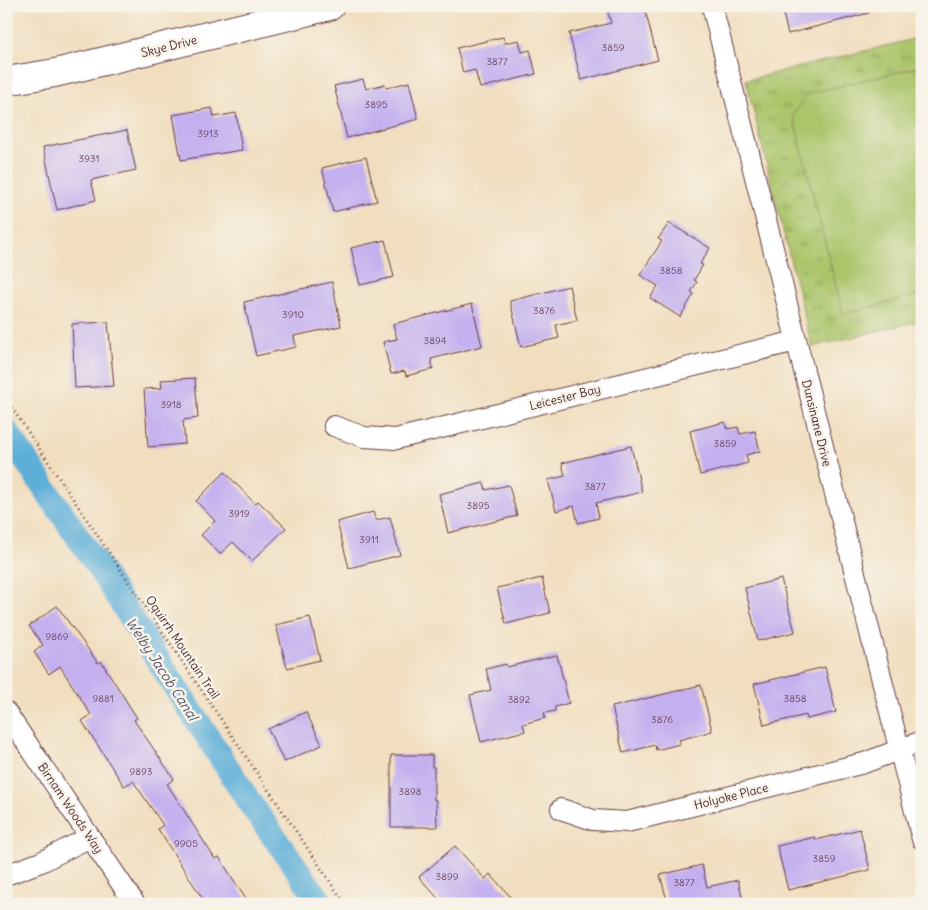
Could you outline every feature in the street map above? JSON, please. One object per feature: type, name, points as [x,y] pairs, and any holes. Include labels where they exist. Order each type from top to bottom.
[{"type":"main road","name":"Skye Drive","points":[[6,81],[55,73],[330,6]]},
{"type":"street","name":"Dunsinane Drive","points":[[712,6],[922,839]]},
{"type":"street","name":"Leicester Bay","points":[[334,426],[364,438],[396,439],[796,341]]},
{"type":"street","name":"Birnam Woods Way","points":[[6,712],[135,904]]},
{"type":"street","name":"Holyoke Place","points":[[561,809],[592,820],[627,822],[864,763],[922,741]]},
{"type":"street","points":[[6,875],[41,862],[90,837]]},
{"type":"path","name":"Oquirrh Mountain Trail","points":[[6,399],[345,904]]},
{"type":"green space","points":[[922,37],[922,320],[812,347],[746,80]]},
{"type":"green space","points":[[922,66],[922,294],[843,314],[793,115],[807,94]]},
{"type":"building","points":[[606,6],[644,6],[658,60],[581,80],[569,33],[611,23]]},
{"type":"building","points":[[781,6],[869,6],[869,13],[788,34]]},
{"type":"building","points":[[503,37],[505,43],[519,40],[522,52],[530,50],[536,74],[480,88],[475,70],[463,73],[457,48]]},
{"type":"building","points":[[363,79],[366,89],[385,84],[386,88],[409,82],[418,119],[347,138],[334,86]]},
{"type":"building","points":[[212,108],[214,117],[236,113],[242,150],[181,160],[173,115]]},
{"type":"building","points":[[127,130],[136,170],[91,180],[96,200],[57,210],[43,147]]},
{"type":"building","points":[[366,157],[377,201],[333,212],[322,168]]},
{"type":"building","points":[[669,223],[710,248],[700,264],[703,265],[694,280],[697,282],[691,292],[694,294],[680,317],[650,298],[658,286],[640,275],[662,241],[658,239]]},
{"type":"building","points":[[385,240],[394,277],[360,285],[351,248]]},
{"type":"building","points":[[332,282],[341,326],[294,336],[296,347],[256,356],[244,302]]},
{"type":"building","points":[[569,286],[577,320],[556,325],[559,338],[521,347],[510,301]]},
{"type":"building","points":[[472,304],[482,346],[431,359],[433,369],[406,376],[405,371],[391,374],[383,342],[397,339],[393,324]]},
{"type":"building","points":[[108,322],[114,386],[75,388],[72,324]]},
{"type":"building","points":[[195,378],[198,418],[183,420],[185,444],[148,447],[144,389],[162,388],[161,380]]},
{"type":"building","points":[[725,422],[727,429],[738,427],[740,434],[755,431],[760,451],[746,455],[748,463],[700,475],[690,431]]},
{"type":"building","points":[[631,446],[642,492],[596,503],[599,518],[578,523],[574,506],[556,511],[548,480],[565,476],[562,463]]},
{"type":"building","points":[[225,472],[255,504],[258,501],[286,528],[252,561],[233,542],[220,554],[201,535],[215,521],[196,501]]},
{"type":"building","points":[[484,483],[486,490],[509,485],[517,516],[448,533],[439,494]]},
{"type":"building","points":[[373,512],[376,520],[390,517],[400,555],[349,568],[337,522]]},
{"type":"building","points":[[542,578],[550,613],[506,624],[497,588]]},
{"type":"building","points":[[781,579],[795,632],[758,641],[745,588]]},
{"type":"building","points":[[57,606],[98,663],[101,661],[137,718],[134,720],[174,779],[167,784],[215,859],[219,857],[249,904],[206,904],[158,829],[163,825],[133,781],[124,786],[82,721],[91,715],[60,666],[49,674],[34,652],[43,645],[29,626]]},
{"type":"building","points":[[310,617],[320,660],[287,668],[276,625]]},
{"type":"building","points":[[557,655],[569,703],[555,707],[555,711],[544,713],[545,718],[523,724],[525,731],[481,742],[470,695],[491,690],[486,669],[506,664],[507,667]]},
{"type":"building","points":[[825,667],[836,712],[807,719],[806,715],[764,725],[754,684]]},
{"type":"building","points":[[701,685],[712,731],[679,740],[680,744],[656,750],[655,745],[623,753],[612,707]]},
{"type":"building","points":[[306,712],[322,745],[284,762],[268,729]]},
{"type":"building","points":[[391,755],[432,755],[437,827],[391,827]]},
{"type":"building","points":[[860,829],[870,870],[788,890],[777,846],[815,837],[816,840]]},
{"type":"building","points":[[455,846],[485,879],[490,874],[517,904],[443,904],[419,877]]},
{"type":"building","points":[[702,865],[707,887],[738,880],[744,904],[668,904],[660,875]]},
{"type":"waterway","name":"Welby Jacob Canal","points":[[6,431],[95,562],[252,806],[322,904]]}]
